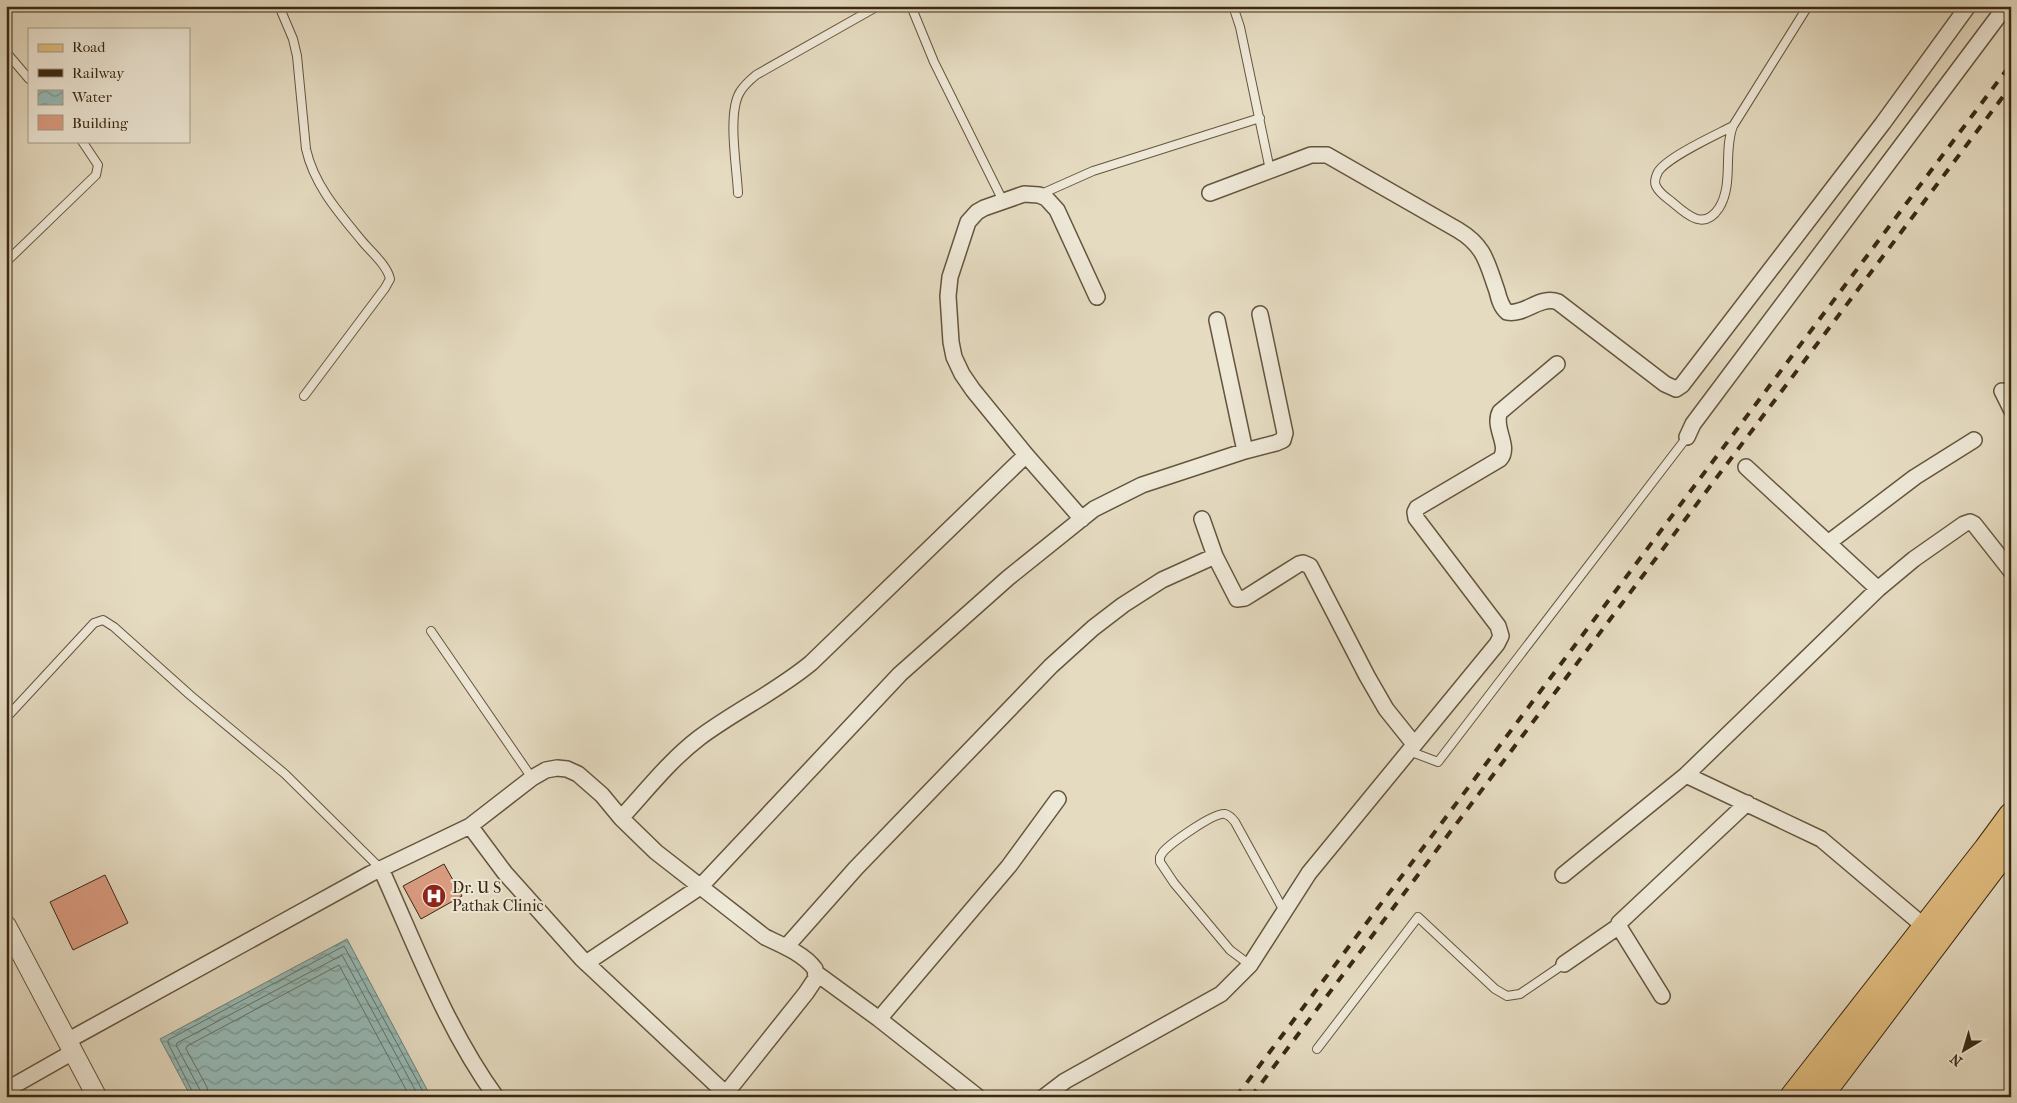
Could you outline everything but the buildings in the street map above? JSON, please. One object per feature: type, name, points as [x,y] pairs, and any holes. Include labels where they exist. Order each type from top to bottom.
[{"type":"main road","points":[[1792,1097],[2011,815]]},
{"type":"main road","points":[[1820,1097],[2011,844]]},
{"type":"street","points":[[1210,194],[1311,155],[1322,154],[1334,158],[1458,230],[1475,242],[1486,258],[1502,305],[1507,312],[1516,312],[1548,301],[1558,302],[1665,384],[1676,389],[1682,385],[1871,138],[1968,6]]},
{"type":"street","points":[[1687,437],[1693,424],[2006,6]]},
{"type":"street","points":[[1082,519],[1026,455],[962,374],[954,358],[948,296],[950,277],[968,222],[977,212],[1003,201],[1024,194],[1040,195],[1052,203],[1058,210],[1097,297]]},
{"type":"street","points":[[586,963],[700,887],[900,674],[1008,578],[1094,509],[1142,485],[1245,451],[1280,442],[1285,433],[1260,314]]},
{"type":"street","points":[[1217,320],[1245,451]]},
{"type":"street","points":[[1044,1097],[1065,1082],[1222,994],[1250,965],[1309,873],[1496,644],[1501,636],[1498,626],[1416,518],[1416,510],[1454,485],[1500,459],[1504,448],[1497,423],[1500,412],[1558,364]]},
{"type":"street","points":[[2002,391],[2011,409]]},
{"type":"street","points":[[1828,543],[1915,477],[1974,440]]},
{"type":"street","points":[[621,818],[670,763],[697,740],[786,683],[811,663],[1026,455]]},
{"type":"street","points":[[1746,467],[1878,589]]},
{"type":"street","points":[[1202,519],[1215,556],[1234,595],[1239,600],[1298,564],[1303,563],[1310,566],[1366,676],[1412,747]]},
{"type":"street","points":[[1563,875],[1686,775],[1878,589],[1914,559],[1967,523],[1974,524],[2011,572]]},
{"type":"street","points":[[786,947],[856,868],[1051,666],[1093,628],[1123,605],[1162,580],[1215,556]]},
{"type":"street","points":[[6,1090],[70,1046],[381,869],[470,826],[532,778],[546,770],[557,768],[567,769],[578,774],[602,795],[621,818],[656,852],[765,937],[786,947],[813,966],[816,978],[724,1095],[586,963],[505,873],[470,826]]},
{"type":"street","points":[[1686,775],[1821,839],[1925,927]]},
{"type":"street","points":[[879,1019],[1009,866],[1058,800]]},
{"type":"street","points":[[1564,964],[1619,926],[1619,922],[1624,916],[1699,850],[1747,803]]},
{"type":"street","points":[[381,869],[455,1032],[480,1075],[496,1097]]},
{"type":"street","points":[[6,925],[97,1097]]},
{"type":"street","points":[[1619,926],[1662,996]]},
{"type":"street","points":[[816,973],[879,1019],[978,1097]]},
{"type":"lane","points":[[279,6],[294,39],[309,163],[322,189],[387,270],[390,279],[304,396]]},
{"type":"lane","points":[[738,193],[733,114],[736,101],[743,88],[756,75],[878,6]]},
{"type":"lane","points":[[910,6],[934,62],[1003,201]]},
{"type":"lane","points":[[1233,6],[1240,27],[1270,170]]},
{"type":"lane","points":[[1732,126],[1667,163],[1658,173],[1655,180],[1660,192],[1684,212],[1700,220],[1708,219],[1715,214],[1724,196],[1729,139],[1732,126],[1808,6]]},
{"type":"lane","points":[[6,52],[28,78]]},
{"type":"lane","points":[[1040,195],[1093,171],[1260,118]]},
{"type":"lane","points":[[6,262],[96,175],[98,165],[83,142]]},
{"type":"lane","points":[[1412,747],[1438,762],[1687,437]]},
{"type":"lane","points":[[6,718],[94,623],[103,620],[284,774],[381,869]]},
{"type":"lane","points":[[431,631],[532,778]]},
{"type":"lane","points":[[1250,965],[1230,950],[1174,883],[1160,862],[1163,852],[1219,814],[1227,815],[1235,822],[1284,911]]},
{"type":"lane","points":[[1317,1049],[1418,917],[1496,989],[1507,996],[1520,994],[1564,964]]},
{"type":"water","points":[[347,939],[431,1097],[191,1097],[160,1039]]},
{"type":"railway","points":[[1236,1097],[2011,64]]},
{"type":"railway","points":[[1251,1097],[2011,86]]},
{"type":"place","name":"Dr. U S Pathak Clinic","points":[[434,896]]}]
